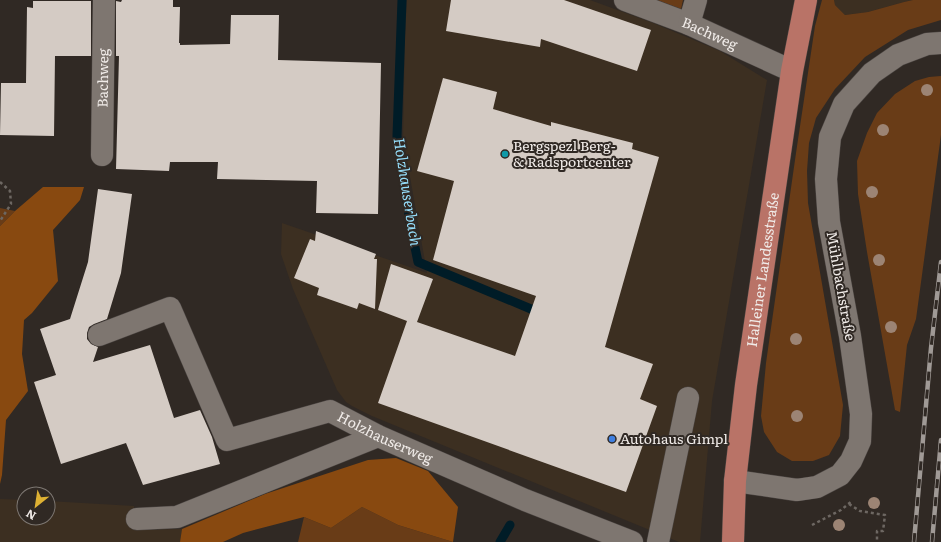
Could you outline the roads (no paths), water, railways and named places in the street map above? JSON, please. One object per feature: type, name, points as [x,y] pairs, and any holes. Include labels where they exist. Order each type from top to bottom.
[{"type":"main road","name":"Halleiner Landesstraße","points":[[733,542],[735,481],[746,385],[792,71],[806,0]]},
{"type":"street","name":"Bachweg","points":[[102,155],[104,0]]},
{"type":"street","name":"Bachweg","points":[[625,0],[689,24],[792,71]]},
{"type":"street","points":[[689,24],[696,0]]},
{"type":"street","name":"Mühlbachstraße","points":[[735,481],[797,490],[816,487],[840,475],[852,461],[860,441],[861,414],[850,336],[829,222],[826,179],[830,137],[844,104],[872,73],[898,56],[927,44],[941,43]]},
{"type":"street","name":"Holzhauserweg","points":[[99,335],[170,308],[227,440],[330,411],[378,436],[525,500],[632,542]]},
{"type":"street","points":[[658,542],[688,398]]},
{"type":"street","points":[[137,519],[177,517],[378,436]]},
{"type":"waterway","name":"Holzhauserbach","points":[[402,0],[397,136],[411,228],[418,262],[531,309]]},
{"type":"waterway","name":"Holzhauserbach","points":[[500,542],[510,525]]},
{"type":"railway","points":[[914,542],[931,348],[941,262]]},
{"type":"railway","points":[[932,542],[941,440]]},
{"type":"place","name":"Bergspezl Berg- & Radsportcenter","points":[[505,154]]},
{"type":"place","name":"Autohaus Gimpl","points":[[612,439]]}]
